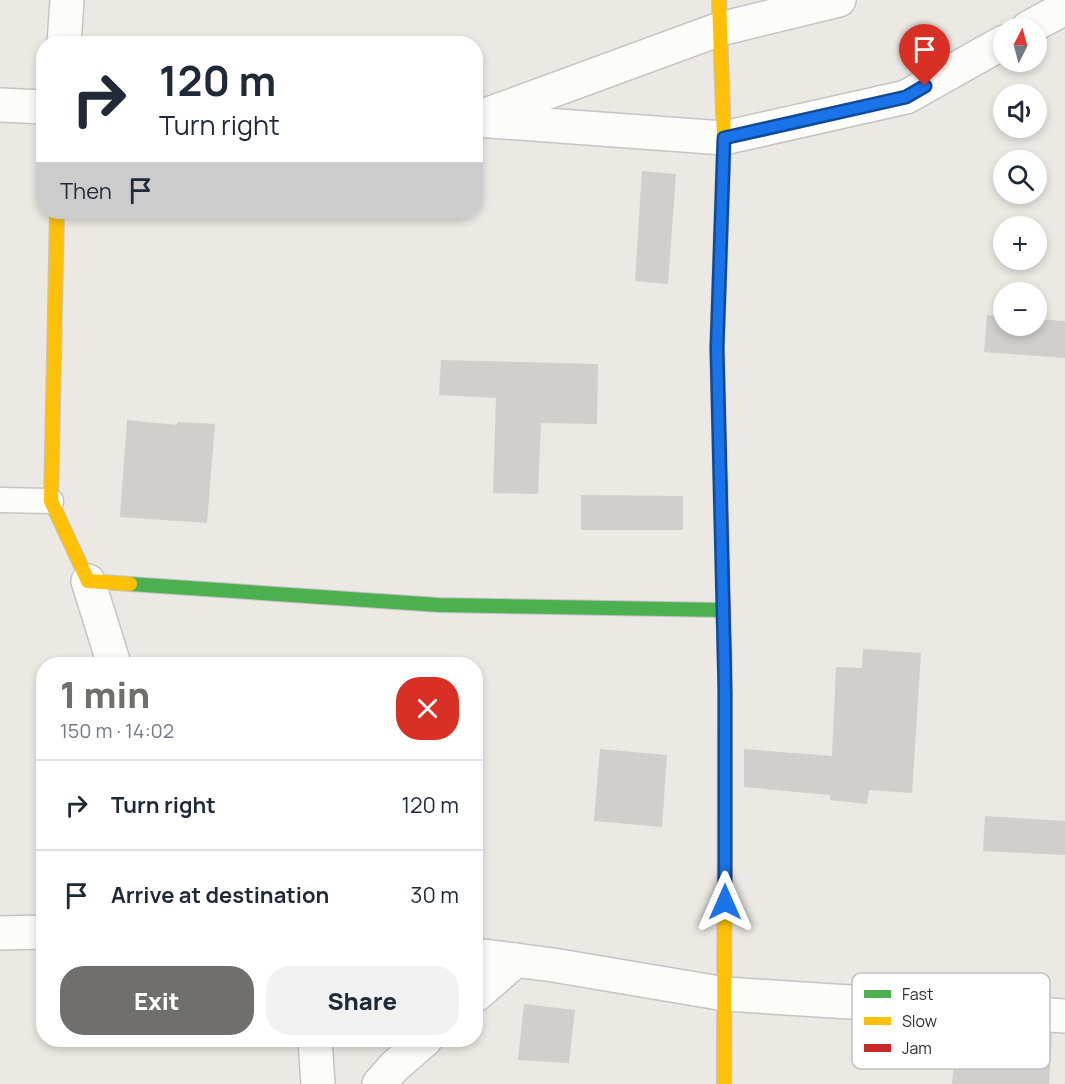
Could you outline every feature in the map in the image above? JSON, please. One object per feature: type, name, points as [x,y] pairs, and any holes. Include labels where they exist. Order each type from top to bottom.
[{"type":"street","points":[[65,36],[67,0]]},
{"type":"street","points":[[483,116],[719,14],[839,0]]},
{"type":"street","points":[[1046,18],[1065,8]]},
{"type":"street","points":[[719,14],[724,138],[717,348],[725,692],[724,1084]]},
{"type":"street","points":[[483,120],[724,138],[906,97],[993,48]]},
{"type":"street","points":[[0,105],[36,107]]},
{"type":"street","points":[[57,219],[51,501],[88,581],[112,657]]},
{"type":"street","points":[[88,581],[439,605],[722,610]]},
{"type":"street","points":[[0,933],[36,932]]},
{"type":"street","points":[[483,956],[725,994],[852,1002]]},
{"type":"street","points":[[483,989],[516,960]]},
{"type":"street","points":[[1050,1015],[1065,1016]]},
{"type":"street","points":[[315,1047],[318,1084]]},
{"type":"street","points":[[380,1084],[395,1066],[417,1047]]},
{"type":"lane","points":[[0,500],[51,501]]},
{"type":"building","points":[[642,171],[676,174],[668,284],[635,281]]},
{"type":"building","points":[[987,315],[993,316],[993,336],[1047,336],[1047,320],[1065,321],[1065,358],[984,352]]},
{"type":"building","points":[[441,360],[598,364],[597,424],[541,423],[538,494],[493,493],[496,398],[439,395]]},
{"type":"building","points":[[127,420],[177,425],[177,422],[215,424],[207,523],[120,517]]},
{"type":"building","points":[[581,495],[683,496],[683,530],[581,530]]},
{"type":"building","points":[[863,649],[921,653],[912,793],[869,790],[867,804],[830,800],[830,795],[744,787],[744,749],[832,756],[836,667],[862,668]]},
{"type":"building","points":[[600,749],[667,755],[662,827],[594,821]]},
{"type":"building","points":[[985,816],[1065,821],[1065,855],[983,851]]},
{"type":"building","points":[[524,1004],[575,1010],[569,1063],[518,1060]]},
{"type":"building","points":[[1050,1034],[1052,1034],[1050,1067]]},
{"type":"building","points":[[953,1069],[1050,1069],[1049,1084],[952,1084]]},
{"type":"traffic: fast","points":[[130,584],[439,605],[722,610]]},
{"type":"traffic: slow","points":[[718,390],[717,348],[724,138],[719,0]]},
{"type":"traffic: slow","points":[[57,219],[51,501],[88,581],[130,584]]},
{"type":"traffic: slow","points":[[724,1084],[725,673]]},
{"type":"traffic: jam","points":[[718,390],[725,673]]},
{"type":"route","points":[[725,902],[725,692],[717,348],[724,138],[906,97],[925,86]]}]
